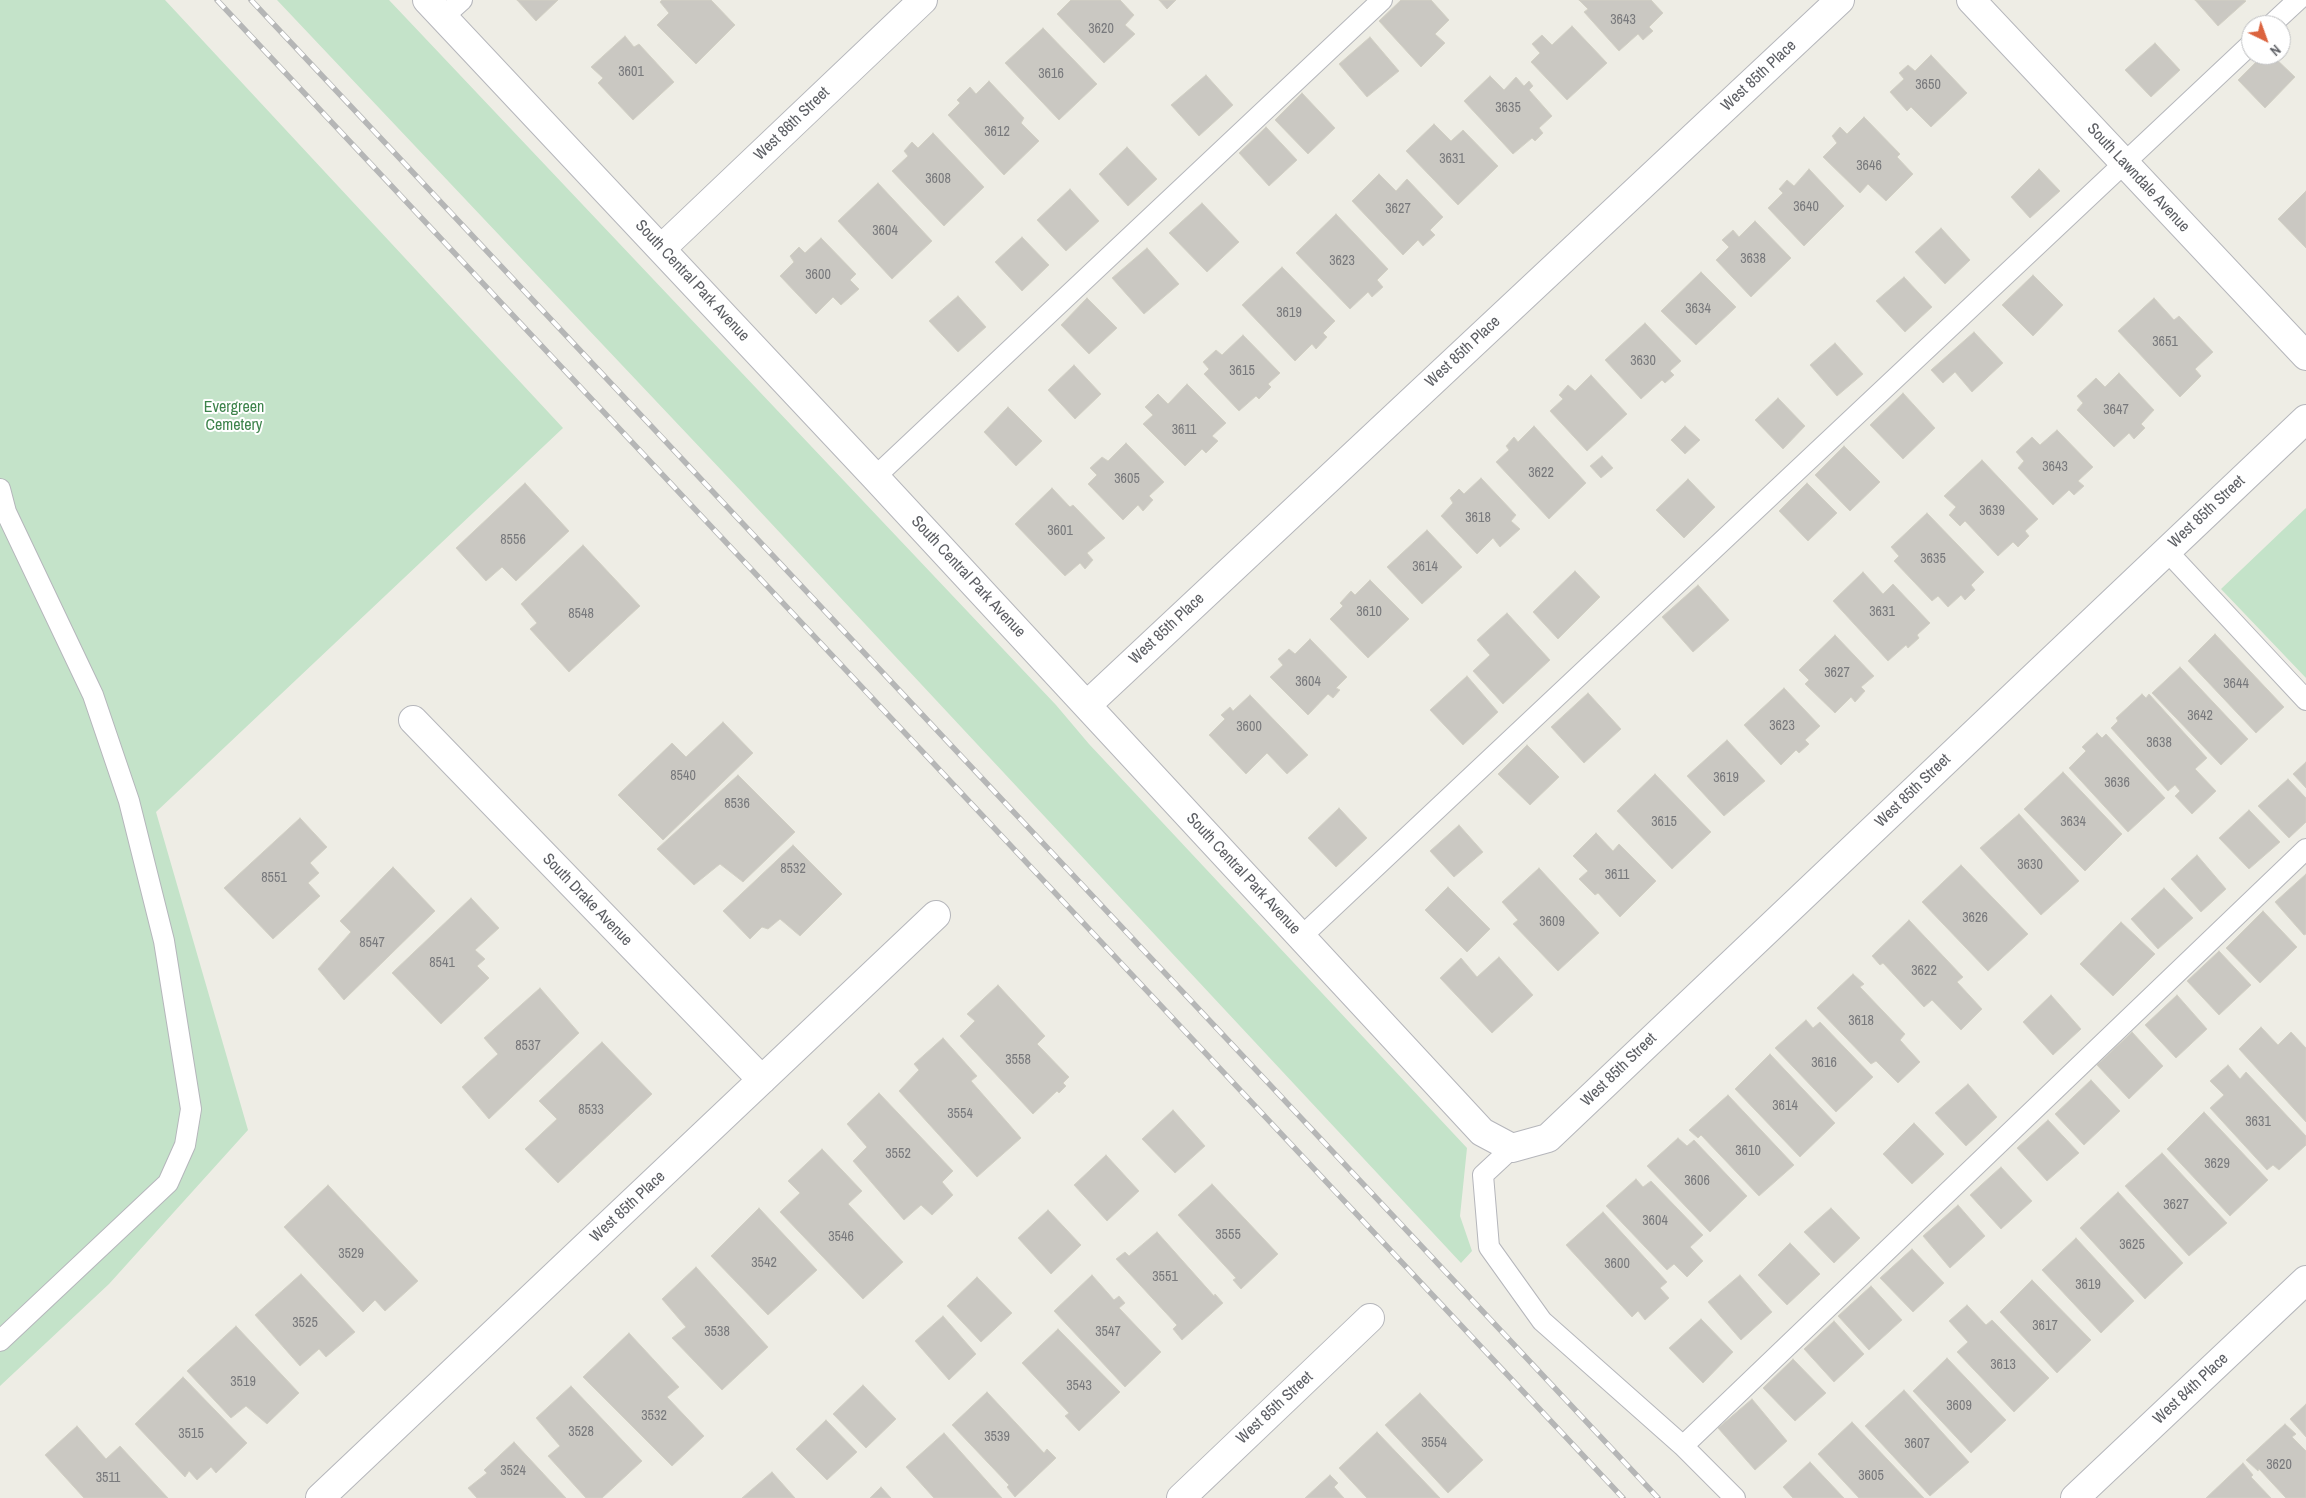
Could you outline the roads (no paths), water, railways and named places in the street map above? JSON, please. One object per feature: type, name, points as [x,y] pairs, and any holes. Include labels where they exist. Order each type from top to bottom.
[{"type":"street","name":"West 86th Street","points":[[662,248],[923,0]]},
{"type":"street","name":"West 85th Place","points":[[1087,705],[1840,0]]},
{"type":"street","name":"South Lawndale Avenue","points":[[1970,0],[2306,356]]},
{"type":"street","name":"South Central Park Avenue","points":[[444,6],[662,248],[1482,1132],[1512,1148]]},
{"type":"street","name":"West 85th Street","points":[[1512,1148],[1548,1138],[2306,419]]},
{"type":"street","name":"South Drake Avenue","points":[[413,720],[762,1080]]},
{"type":"street","name":"West 85th Place","points":[[320,1498],[936,916]]},
{"type":"street","name":"West 84th Place","points":[[2075,1498],[2306,1280]]},
{"type":"street","name":"West 85th Street","points":[[1180,1498],[1370,1318]]},
{"type":"lane","points":[[875,477],[1382,0]]},
{"type":"lane","points":[[2282,15],[2298,0]]},
{"type":"lane","points":[[1301,937],[2241,54]]},
{"type":"lane","points":[[0,489],[6,512],[94,695],[130,801],[164,941],[191,1109],[185,1145],[168,1183],[0,1341]]},
{"type":"lane","points":[[2166,550],[2306,700]]},
{"type":"lane","points":[[1683,1446],[2306,849]]},
{"type":"lane","points":[[1512,1148],[1483,1175],[1489,1248],[1542,1321],[1683,1446],[1735,1498]]},
{"type":"railway","points":[[217,0],[1623,1498]]},
{"type":"railway","points":[[251,0],[1658,1498]]},
{"type":"park label","name":"Evergreen Cemetery","points":[[234,417]]}]
